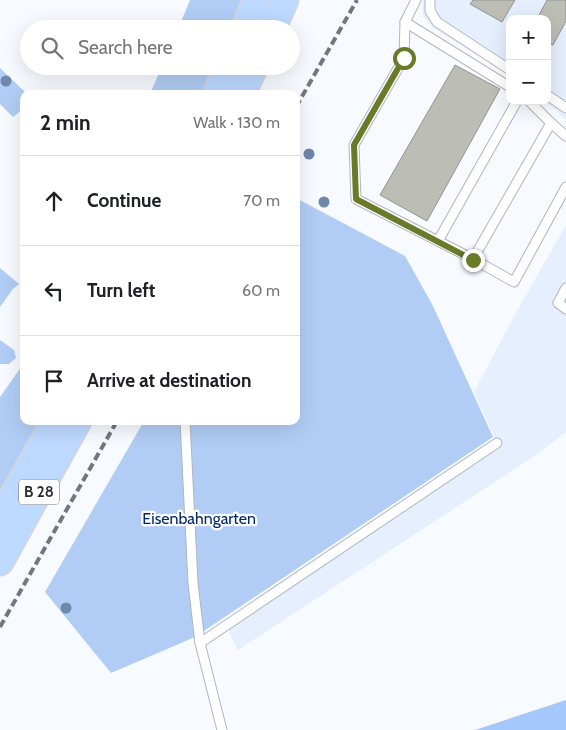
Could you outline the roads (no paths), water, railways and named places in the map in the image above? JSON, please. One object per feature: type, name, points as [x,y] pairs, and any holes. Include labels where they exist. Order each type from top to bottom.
[{"type":"main road","points":[[248,20],[256,0]]},
{"type":"main road","points":[[276,20],[285,0]]},
{"type":"main road","points":[[218,90],[224,75]]},
{"type":"main road","points":[[244,90],[251,75]]},
{"type":"main road","name":"B 28","points":[[0,519],[53,425]]},
{"type":"main road","name":"B 28","points":[[0,562],[76,425]]},
{"type":"lane","points":[[416,0],[405,22],[404,58],[354,145],[356,199],[514,282],[566,187]]},
{"type":"lane","points":[[430,0],[430,11],[437,22],[506,67]]},
{"type":"lane","points":[[405,22],[506,85]]},
{"type":"lane","points":[[551,98],[566,108]]},
{"type":"lane","points":[[438,242],[515,105]]},
{"type":"lane","points":[[532,105],[566,136]]},
{"type":"lane","points":[[473,260],[551,123]]},
{"type":"lane","points":[[566,288],[558,303],[566,309]]},
{"type":"lane","points":[[185,425],[193,582],[200,643],[222,730]]},
{"type":"lane","points":[[200,643],[497,443]]},
{"type":"railway","points":[[300,100],[357,0]]},
{"type":"railway","points":[[0,627],[115,425]]},
{"type":"park label","name":"Eisenbahngarten","points":[[199,518]]}]
